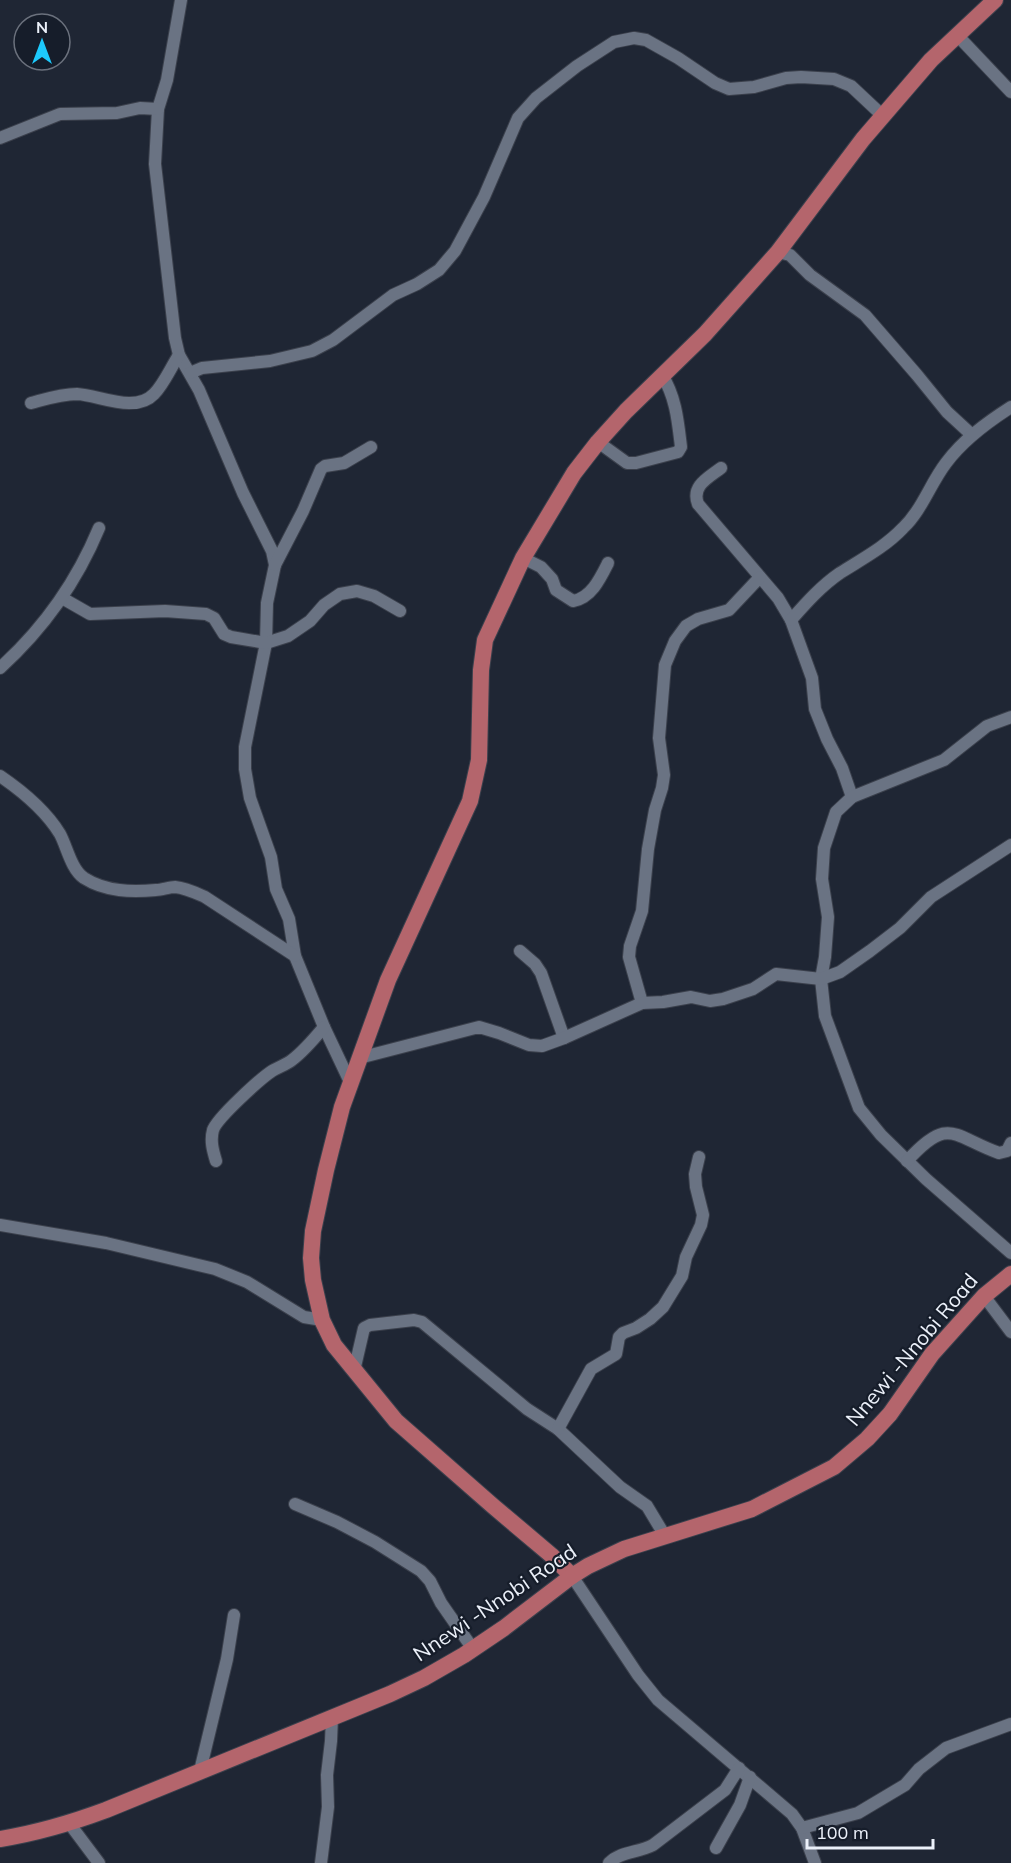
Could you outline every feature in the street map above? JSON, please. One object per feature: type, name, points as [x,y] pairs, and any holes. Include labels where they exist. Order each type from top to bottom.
[{"type":"main road","points":[[572,1576],[396,1420],[334,1345],[322,1320],[313,1280],[311,1258],[313,1231],[326,1170],[350,1082],[388,980],[470,801],[479,760],[481,670],[485,640],[523,558],[574,473],[598,442],[705,334],[778,252],[883,116],[931,60],[994,0]]},
{"type":"main road","name":"Nnewi -Nnobi Road","points":[[0,1839],[26,1835],[69,1823],[424,1678],[504,1628],[572,1576],[624,1549],[752,1509],[834,1467],[867,1439],[890,1414],[932,1354],[984,1296],[1011,1274]]},
{"type":"street","points":[[181,0],[167,80],[158,110],[154,164],[175,338],[179,355],[190,372],[243,493],[272,551],[275,565]]},
{"type":"street","points":[[957,34],[1011,92]]},
{"type":"street","points":[[190,372],[202,368],[270,361],[312,351],[333,340],[393,295],[439,270],[455,251],[484,197],[518,118],[536,98],[576,66],[614,42],[634,38],[645,40],[678,58],[715,83],[729,89],[754,87],[786,78],[834,79],[851,86],[883,116]]},
{"type":"street","points":[[0,138],[60,114],[117,113],[140,108],[158,110]]},
{"type":"street","points":[[778,252],[790,255],[810,274],[864,315],[947,412],[972,435]]},
{"type":"street","points":[[31,403],[59,395],[78,394],[119,402],[146,399],[153,395],[179,355]]},
{"type":"street","points":[[598,442],[627,463],[636,463],[678,452],[681,447],[675,406],[671,389],[662,375]]},
{"type":"street","points":[[791,620],[816,592],[839,574],[878,550],[904,528],[946,463],[983,425],[1011,407]]},
{"type":"street","points":[[350,1082],[324,1027],[295,956],[289,919],[276,889],[271,857],[250,798],[245,769],[245,747],[266,643],[267,603],[275,565],[303,512],[321,469],[325,466],[344,463],[371,447]]},
{"type":"street","points":[[720,468],[697,488],[695,496],[698,504],[778,598],[791,620],[812,678],[815,709],[852,796]]},
{"type":"street","points":[[0,668],[62,597],[86,558],[99,528]]},
{"type":"street","points":[[523,558],[541,567],[552,579],[556,590],[573,601],[582,599],[591,591],[608,563]]},
{"type":"street","points":[[642,1003],[628,957],[642,912],[648,849],[664,775],[659,738],[665,665],[675,641],[686,626],[698,619],[729,610],[760,577]]},
{"type":"street","points":[[62,597],[90,614],[165,611],[206,614],[214,618],[224,633],[231,637],[266,643],[288,636],[310,621],[324,605],[340,594],[357,591],[374,596],[400,611]]},
{"type":"street","points":[[1011,717],[987,726],[944,760],[852,796],[836,812],[824,848],[822,879],[828,917],[821,979],[825,1016],[859,1108],[881,1135],[908,1161],[1011,1253]]},
{"type":"street","points":[[0,776],[35,804],[59,833],[78,873],[85,879],[129,892],[174,887],[189,890],[205,897],[295,956]]},
{"type":"street","points":[[359,1058],[479,1027],[529,1045],[542,1046],[642,1003],[691,997],[710,1001],[723,999],[753,989],[776,974],[821,979],[840,972],[870,951],[900,928],[931,897],[1011,845]]},
{"type":"street","points":[[520,951],[535,964],[541,973],[564,1038]]},
{"type":"street","points":[[216,1161],[212,1141],[214,1127],[220,1118],[259,1080],[291,1061],[324,1027]]},
{"type":"street","points":[[908,1161],[923,1144],[944,1133],[964,1136],[999,1153],[1007,1151],[1011,1143]]},
{"type":"street","points":[[558,1429],[591,1369],[616,1354],[619,1337],[623,1333],[644,1324],[663,1307],[682,1276],[686,1257],[701,1225],[703,1215],[695,1174],[699,1157]]},
{"type":"street","points":[[0,1225],[106,1243],[215,1269],[247,1282],[304,1317],[322,1320]]},
{"type":"street","points":[[984,1296],[1011,1332]]},
{"type":"street","points":[[354,1371],[364,1328],[370,1325],[414,1320],[422,1322],[527,1409],[558,1429],[620,1487],[647,1506],[665,1536]]},
{"type":"street","points":[[295,1504],[375,1542],[421,1571],[430,1581],[441,1603],[473,1649]]},
{"type":"street","points":[[572,1576],[638,1675],[658,1700],[792,1814],[802,1828],[815,1863]]},
{"type":"street","points":[[200,1771],[227,1659],[234,1615]]},
{"type":"street","points":[[321,1863],[328,1807],[327,1775],[332,1717]]},
{"type":"street","points":[[802,1828],[858,1813],[905,1785],[920,1768],[946,1748],[1011,1724]]},
{"type":"street","points":[[609,1863],[616,1856],[640,1852],[653,1845],[725,1790],[739,1768]]},
{"type":"street","points":[[716,1848],[740,1805],[750,1777]]},
{"type":"street","points":[[69,1823],[99,1863]]}]
